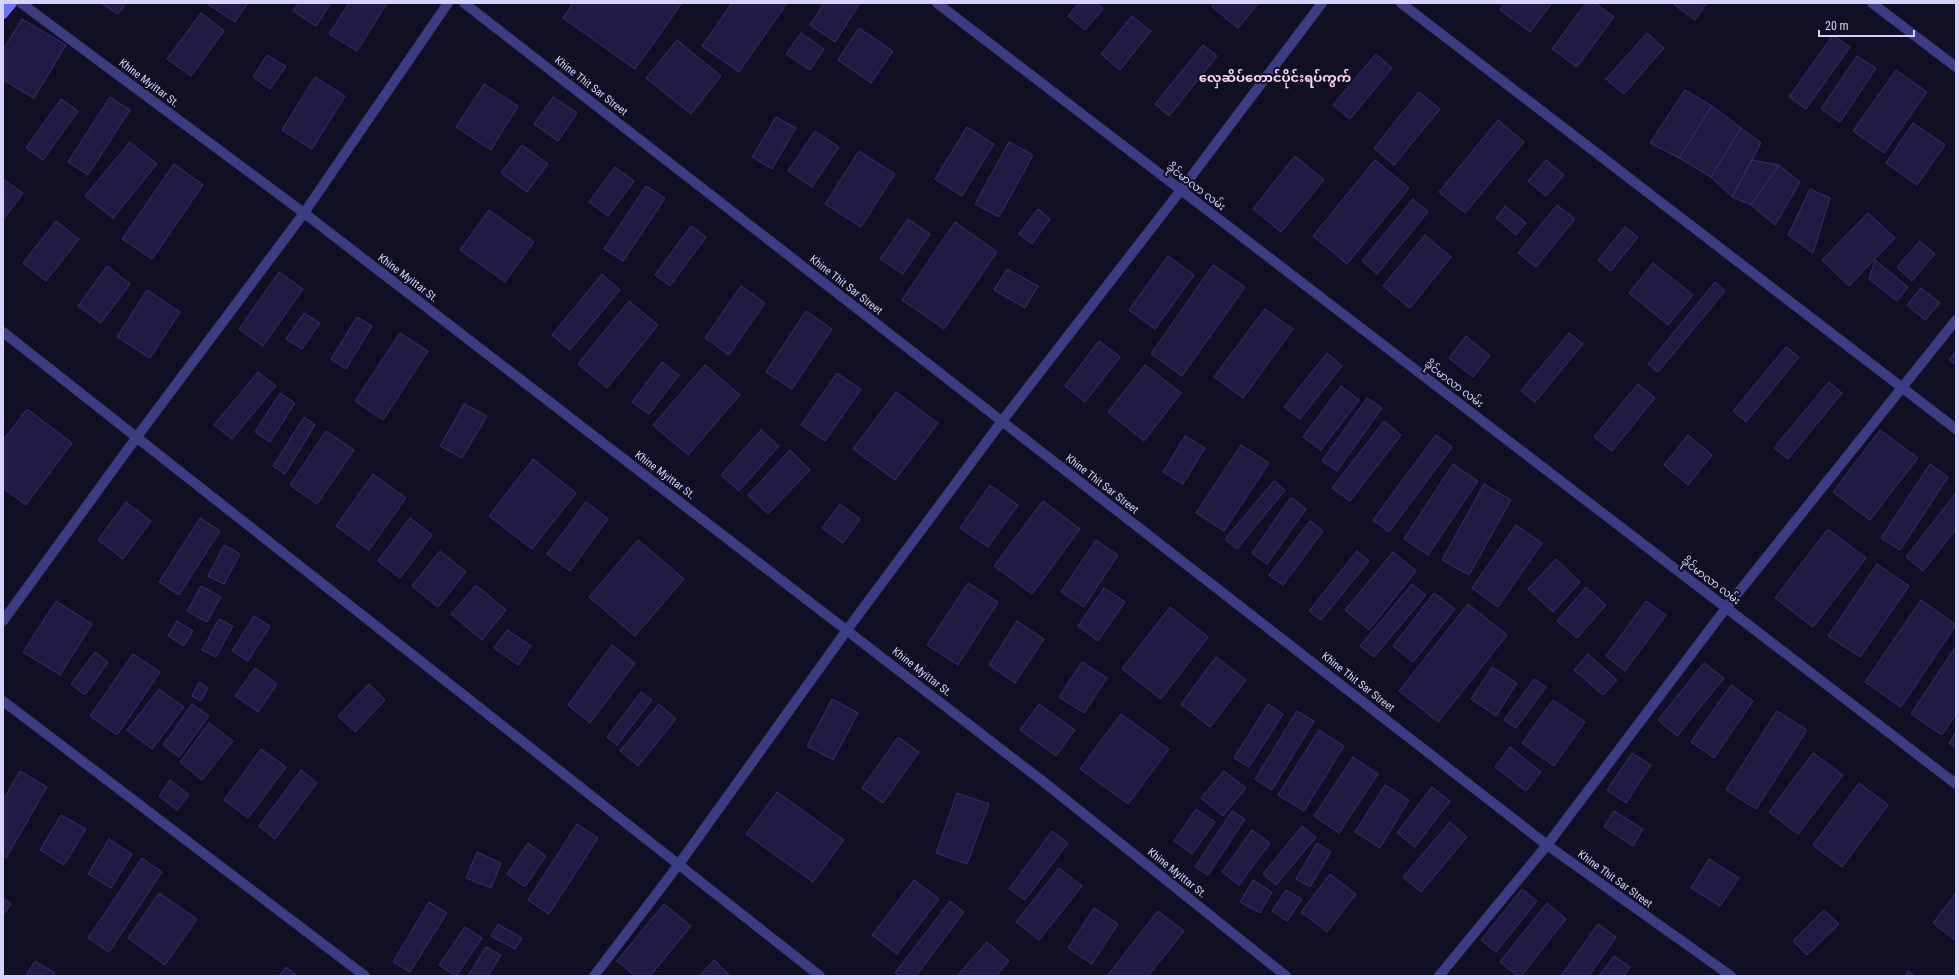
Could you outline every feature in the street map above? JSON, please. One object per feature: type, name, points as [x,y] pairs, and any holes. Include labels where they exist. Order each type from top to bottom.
[{"type":"main road","points":[[3,14],[12,3]]},
{"type":"street","name":"Khine Myittar St.","points":[[21,3],[304,213],[847,630],[1045,783],[1286,976]]},
{"type":"street","points":[[3,621],[136,438],[304,213],[448,3]]},
{"type":"street","name":"Khine Thit Sar Street","points":[[464,3],[1547,845],[1731,976]]},
{"type":"street","name":"ခိုင်မာလာ လမ်း","points":[[937,3],[1956,784]]},
{"type":"street","points":[[594,976],[679,864],[847,630],[1002,421],[1181,190],[1322,3]]},
{"type":"street","points":[[1401,3],[1956,428]]},
{"type":"street","points":[[1872,3],[1956,68]]},
{"type":"street","points":[[1439,976],[1547,845],[1726,608],[1956,320]]},
{"type":"street","points":[[3,332],[820,976]]},
{"type":"street","points":[[3,701],[365,976]]},
{"type":"building","points":[[101,3],[126,3],[118,14]]},
{"type":"building","points":[[206,3],[248,3],[235,22]]},
{"type":"building","points":[[298,3],[331,3],[316,26],[293,11]]},
{"type":"building","points":[[349,3],[387,3],[357,51],[329,34]]},
{"type":"building","points":[[573,3],[682,3],[635,69],[563,18]]},
{"type":"building","points":[[732,3],[787,3],[739,72],[702,46]]},
{"type":"building","points":[[824,3],[860,3],[835,42],[810,25]]},
{"type":"building","points":[[1079,3],[1096,3],[1103,9],[1085,30],[1068,16]]},
{"type":"building","points":[[1214,3],[1259,3],[1238,28],[1212,7]]},
{"type":"building","points":[[1505,3],[1552,3],[1530,32],[1500,10]]},
{"type":"building","points":[[1586,3],[1595,3],[1614,17],[1577,67],[1552,49]]},
{"type":"building","points":[[1672,3],[1707,3],[1695,20]]},
{"type":"building","points":[[201,13],[224,31],[191,76],[167,59]]},
{"type":"building","points":[[1132,16],[1151,31],[1120,70],[1101,54]]},
{"type":"building","points":[[22,19],[66,45],[34,98],[3,80],[3,50]]},
{"type":"building","points":[[859,28],[893,51],[871,83],[838,60]]},
{"type":"building","points":[[801,33],[824,49],[810,70],[786,54]]},
{"type":"building","points":[[1647,33],[1664,48],[1624,94],[1606,79]]},
{"type":"building","points":[[1833,35],[1850,47],[1806,109],[1789,97]]},
{"type":"building","points":[[677,40],[721,76],[691,114],[646,78]]},
{"type":"building","points":[[1203,45],[1217,56],[1169,116],[1155,104]]},
{"type":"building","points":[[1376,54],[1392,68],[1350,119],[1333,105]]},
{"type":"building","points":[[267,55],[286,66],[270,89],[253,77]]},
{"type":"building","points":[[1857,56],[1876,68],[1840,122],[1821,109]]},
{"type":"building","points":[[1896,70],[1927,92],[1884,153],[1853,131]]},
{"type":"building","points":[[315,77],[345,96],[312,149],[282,130]]},
{"type":"building","points":[[484,84],[518,106],[491,150],[456,127]]},
{"type":"building","points":[[1685,90],[1712,106],[1679,158],[1650,143]]},
{"type":"building","points":[[1419,92],[1440,109],[1394,165],[1374,148]]},
{"type":"building","points":[[110,97],[130,110],[88,175],[68,162]]},
{"type":"building","points":[[553,97],[577,113],[558,141],[534,124]]},
{"type":"building","points":[[61,99],[78,111],[43,160],[26,148]]},
{"type":"building","points":[[1712,106],[1741,128],[1711,177],[1679,158]]},
{"type":"building","points":[[776,117],[796,128],[772,169],[752,157]]},
{"type":"building","points":[[1498,120],[1524,142],[1465,213],[1439,192]]},
{"type":"building","points":[[1913,123],[1945,145],[1917,185],[1886,163]]},
{"type":"building","points":[[967,127],[994,144],[962,196],[935,179]]},
{"type":"building","points":[[1741,128],[1761,143],[1732,197],[1711,177]]},
{"type":"building","points":[[815,131],[839,147],[812,187],[788,171]]},
{"type":"building","points":[[130,142],[157,164],[113,218],[85,196]]},
{"type":"building","points":[[1009,142],[1033,155],[999,217],[975,204]]},
{"type":"building","points":[[522,145],[548,164],[527,192],[501,173]]},
{"type":"building","points":[[859,151],[895,174],[861,227],[825,204]]},
{"type":"building","points":[[1295,156],[1324,180],[1281,232],[1253,209]]},
{"type":"building","points":[[1375,160],[1409,188],[1347,264],[1313,236]]},
{"type":"building","points":[[1546,160],[1564,175],[1546,196],[1528,181]]},
{"type":"building","points":[[1752,160],[1779,165],[1751,205],[1732,197]]},
{"type":"building","points":[[174,164],[203,185],[152,259],[122,239]]},
{"type":"building","points":[[1779,165],[1800,182],[1775,225],[1751,205]]},
{"type":"building","points":[[615,167],[634,181],[608,216],[589,202]]},
{"type":"building","points":[[4,180],[23,193],[3,220],[3,182]]},
{"type":"building","points":[[646,186],[665,198],[623,261],[604,249]]},
{"type":"building","points":[[1810,189],[1830,198],[1813,253],[1788,235]]},
{"type":"building","points":[[1413,199],[1428,212],[1377,274],[1362,261]]},
{"type":"building","points":[[1557,205],[1575,219],[1536,267],[1518,253]]},
{"type":"building","points":[[1505,206],[1526,223],[1516,235],[1496,218]]},
{"type":"building","points":[[1038,209],[1050,219],[1032,244],[1019,234]]},
{"type":"building","points":[[489,210],[534,242],[505,282],[460,250]]},
{"type":"building","points":[[1868,213],[1895,238],[1849,286],[1822,260]]},
{"type":"building","points":[[908,219],[930,234],[903,274],[880,259]]},
{"type":"building","points":[[56,221],[79,239],[46,281],[23,263]]},
{"type":"building","points":[[955,222],[997,252],[944,329],[902,300]]},
{"type":"building","points":[[691,226],[706,237],[670,286],[655,275]]},
{"type":"building","points":[[1625,227],[1638,237],[1611,271],[1598,260]]},
{"type":"building","points":[[1425,235],[1451,257],[1410,308],[1383,286]]},
{"type":"building","points":[[1920,241],[1935,254],[1912,281],[1897,267]]},
{"type":"building","points":[[1168,256],[1194,275],[1155,329],[1129,310]]},
{"type":"building","points":[[1875,260],[1908,287],[1897,301],[1869,279]]},
{"type":"building","points":[[1653,263],[1693,295],[1668,325],[1629,293]]},
{"type":"building","points":[[1213,265],[1245,287],[1182,376],[1151,354]]},
{"type":"building","points":[[107,266],[130,284],[101,323],[78,306]]},
{"type":"building","points":[[1007,269],[1038,286],[1025,308],[994,290]]},
{"type":"building","points":[[279,272],[303,289],[263,346],[239,329]]},
{"type":"building","points":[[602,274],[620,290],[570,350],[552,335]]},
{"type":"building","points":[[1715,282],[1725,291],[1658,372],[1648,364]]},
{"type":"building","points":[[741,286],[765,303],[729,355],[705,338]]},
{"type":"building","points":[[1921,288],[1940,303],[1925,320],[1907,305]]},
{"type":"building","points":[[147,290],[180,312],[150,358],[117,337]]},
{"type":"building","points":[[629,301],[658,325],[607,388],[578,364]]},
{"type":"building","points":[[1265,309],[1293,329],[1243,398],[1214,377]]},
{"type":"building","points":[[806,311],[832,329],[792,389],[766,372]]},
{"type":"building","points":[[304,313],[320,323],[302,349],[286,339]]},
{"type":"building","points":[[357,317],[372,326],[346,369],[331,359]]},
{"type":"building","points":[[400,333],[428,351],[383,420],[355,401]]},
{"type":"building","points":[[1569,333],[1583,344],[1535,402],[1521,391]]},
{"type":"building","points":[[1466,336],[1490,356],[1473,377],[1449,358]]},
{"type":"building","points":[[1099,341],[1120,357],[1085,402],[1065,386]]},
{"type":"building","points":[[1786,347],[1799,357],[1746,422],[1733,411]]},
{"type":"building","points":[[1956,351],[1956,365],[1949,360]]},
{"type":"building","points":[[1327,353],[1342,366],[1300,419],[1284,407]]},
{"type":"building","points":[[662,362],[679,375],[649,414],[632,402]]},
{"type":"building","points":[[705,365],[740,395],[688,455],[653,425]]},
{"type":"building","points":[[1145,365],[1181,393],[1144,441],[1108,412]]},
{"type":"building","points":[[258,372],[276,386],[232,439],[214,425]]},
{"type":"building","points":[[837,373],[861,389],[825,441],[801,425]]},
{"type":"building","points":[[1829,382],[1842,393],[1788,459],[1774,448]]},
{"type":"building","points":[[1638,384],[1655,398],[1612,451],[1594,437]]},
{"type":"building","points":[[1341,386],[1359,400],[1321,450],[1303,437]]},
{"type":"building","points":[[896,392],[938,423],[895,480],[853,449]]},
{"type":"building","points":[[280,393],[295,403],[270,442],[255,432]]},
{"type":"building","points":[[1367,398],[1382,408],[1337,471],[1322,461]]},
{"type":"building","points":[[464,404],[487,416],[462,458],[440,446]]},
{"type":"building","points":[[27,409],[72,443],[26,505],[3,488],[3,440]]},
{"type":"building","points":[[304,417],[315,425],[285,474],[273,466]]},
{"type":"building","points":[[1384,421],[1401,435],[1350,501],[1332,488]]},
{"type":"building","points":[[761,430],[779,446],[739,491],[721,475]]},
{"type":"building","points":[[1880,430],[1918,458],[1870,520],[1833,492]]},
{"type":"building","points":[[326,431],[354,450],[317,504],[290,485]]},
{"type":"building","points":[[1436,435],[1452,447],[1389,532],[1373,520]]},
{"type":"building","points":[[1688,435],[1712,455],[1688,485],[1664,465]]},
{"type":"building","points":[[1185,436],[1205,448],[1183,484],[1163,472]]},
{"type":"building","points":[[1241,445],[1269,463],[1224,531],[1196,513]]},
{"type":"building","points":[[790,450],[810,470],[768,514],[748,495]]},
{"type":"building","points":[[533,459],[576,493],[532,549],[489,516]]},
{"type":"building","points":[[1453,464],[1478,481],[1428,555],[1404,539]]},
{"type":"building","points":[[1930,464],[1948,477],[1900,550],[1881,538]]},
{"type":"building","points":[[373,474],[406,498],[369,550],[336,526]]},
{"type":"building","points":[[1274,481],[1285,490],[1237,549],[1225,539]]},
{"type":"building","points":[[1484,484],[1511,500],[1469,575],[1442,560]]},
{"type":"building","points":[[990,485],[1018,505],[988,547],[960,528]]},
{"type":"building","points":[[1956,493],[1956,529],[1923,571],[1906,557]]},
{"type":"building","points":[[1291,497],[1306,509],[1267,564],[1252,553]]},
{"type":"building","points":[[1043,501],[1080,529],[1032,594],[994,566]]},
{"type":"building","points":[[126,502],[151,521],[123,559],[98,540]]},
{"type":"building","points":[[586,502],[608,519],[570,571],[547,554]]},
{"type":"building","points":[[840,504],[860,519],[843,543],[822,528]]},
{"type":"building","points":[[200,518],[220,531],[179,595],[159,582]]},
{"type":"building","points":[[410,518],[432,535],[400,578],[378,561]]},
{"type":"building","points":[[1310,521],[1323,531],[1283,585],[1269,575]]},
{"type":"building","points":[[1516,525],[1542,543],[1498,607],[1472,588]]},
{"type":"building","points":[[1828,529],[1866,558],[1813,627],[1775,598]]},
{"type":"building","points":[[638,540],[684,579],[635,636],[589,597]]},
{"type":"building","points":[[1096,540],[1118,555],[1084,607],[1061,592]]},
{"type":"building","points":[[224,545],[240,554],[224,584],[208,576]]},
{"type":"building","points":[[440,551],[466,572],[438,607],[412,586]]},
{"type":"building","points":[[1357,551],[1369,561],[1321,620],[1309,611]]},
{"type":"building","points":[[1393,552],[1416,571],[1369,630],[1345,610]]},
{"type":"building","points":[[1556,559],[1580,582],[1553,612],[1528,589]]},
{"type":"building","points":[[1877,564],[1909,586],[1860,657],[1828,636]]},
{"type":"building","points":[[968,583],[998,602],[958,665],[927,645]]},
{"type":"building","points":[[1412,584],[1426,595],[1374,657],[1360,646]]},
{"type":"building","points":[[476,585],[506,610],[482,640],[451,614]]},
{"type":"building","points":[[201,586],[221,597],[207,622],[187,611]]},
{"type":"building","points":[[1586,587],[1606,605],[1577,638],[1557,621]]},
{"type":"building","points":[[1104,588],[1125,602],[1098,641],[1078,626]]},
{"type":"building","points":[[1434,593],[1455,609],[1413,662],[1393,646]]},
{"type":"building","points":[[1921,600],[1956,625],[1901,707],[1865,682]]},
{"type":"building","points":[[56,601],[92,624],[60,675],[23,652]]},
{"type":"building","points":[[1646,601],[1666,615],[1625,671],[1606,656]]},
{"type":"building","points":[[1468,604],[1507,635],[1438,722],[1399,691]]},
{"type":"building","points":[[1170,607],[1208,637],[1161,699],[1122,669]]},
{"type":"building","points":[[254,616],[270,626],[248,661],[232,651]]},
{"type":"building","points":[[219,619],[233,626],[216,657],[202,650]]},
{"type":"building","points":[[177,621],[193,631],[184,646],[168,636]]},
{"type":"building","points":[[1017,621],[1044,639],[1015,683],[989,665]]},
{"type":"building","points":[[507,630],[531,646],[518,665],[494,648]]},
{"type":"building","points":[[612,645],[635,663],[590,723],[568,705]]},
{"type":"building","points":[[1956,646],[1956,714],[1942,735],[1911,714]]},
{"type":"building","points":[[95,652],[108,662],[85,695],[71,684]]},
{"type":"building","points":[[133,654],[160,672],[117,735],[90,716]]},
{"type":"building","points":[[1588,654],[1617,680],[1603,695],[1574,670]]},
{"type":"building","points":[[1216,657],[1246,680],[1210,727],[1181,704]]},
{"type":"building","points":[[1082,662],[1107,678],[1084,713],[1059,697]]},
{"type":"building","points":[[1704,663],[1724,678],[1677,736],[1658,720]]},
{"type":"building","points":[[1492,667],[1517,683],[1496,716],[1471,699]]},
{"type":"building","points":[[255,668],[277,684],[258,712],[235,696]]},
{"type":"building","points":[[1534,679],[1546,687],[1516,728],[1504,720]]},
{"type":"building","points":[[199,682],[208,688],[201,701],[192,696]]},
{"type":"building","points":[[369,684],[385,700],[355,732],[338,716]]},
{"type":"building","points":[[1731,685],[1753,701],[1714,758],[1691,742]]},
{"type":"building","points":[[159,689],[184,707],[152,749],[127,730]]},
{"type":"building","points":[[641,692],[652,700],[617,745],[607,737]]},
{"type":"building","points":[[832,699],[858,713],[833,760],[807,746]]},
{"type":"building","points":[[1553,700],[1585,722],[1554,766],[1522,743]]},
{"type":"building","points":[[192,704],[209,716],[179,757],[163,745]]},
{"type":"building","points":[[659,704],[676,719],[638,766],[620,751]]},
{"type":"building","points":[[1039,704],[1075,730],[1056,756],[1020,730]]},
{"type":"building","points":[[1268,704],[1283,714],[1249,767],[1234,758]]},
{"type":"building","points":[[1297,711],[1314,721],[1272,790],[1255,779]]},
{"type":"building","points":[[1777,711],[1807,730],[1756,809],[1726,790]]},
{"type":"building","points":[[1121,714],[1169,749],[1128,804],[1080,769]]},
{"type":"building","points":[[209,723],[233,741],[202,780],[180,762]]},
{"type":"building","points":[[1319,730],[1344,746],[1304,811],[1278,795]]},
{"type":"building","points":[[1956,732],[1956,748],[1949,743]]},
{"type":"building","points":[[898,737],[919,752],[883,803],[862,788]]},
{"type":"building","points":[[1510,747],[1541,772],[1526,791],[1495,767]]},
{"type":"building","points":[[261,749],[286,767],[248,818],[224,800]]},
{"type":"building","points":[[1632,753],[1651,765],[1626,803],[1607,790]]},
{"type":"building","points":[[1813,753],[1843,775],[1798,834],[1769,812]]},
{"type":"building","points":[[1353,757],[1378,774],[1339,833],[1314,816]]},
{"type":"building","points":[[301,770],[317,783],[275,839],[259,826]]},
{"type":"building","points":[[20,771],[47,787],[6,858],[3,856],[3,800]]},
{"type":"building","points":[[1224,771],[1246,788],[1223,816],[1201,798]]},
{"type":"building","points":[[170,780],[189,795],[177,810],[159,796]]},
{"type":"building","points":[[1859,783],[1888,805],[1842,867],[1813,845]]},
{"type":"building","points":[[1385,785],[1409,800],[1380,848],[1355,832]]},
{"type":"building","points":[[1432,787],[1450,801],[1415,847],[1397,833]]},
{"type":"building","points":[[777,792],[844,840],[813,882],[746,834]]},
{"type":"building","points":[[957,793],[989,804],[967,864],[936,853]]},
{"type":"building","points":[[1196,809],[1215,822],[1192,854],[1174,841]]},
{"type":"building","points":[[1232,811],[1245,819],[1208,875],[1195,867]]},
{"type":"building","points":[[1614,811],[1643,829],[1633,846],[1604,827]]},
{"type":"building","points":[[61,815],[86,829],[64,865],[40,850]]},
{"type":"building","points":[[1450,822],[1467,837],[1421,892],[1403,877]]},
{"type":"building","points":[[577,824],[598,838],[549,914],[528,900]]},
{"type":"building","points":[[1302,826],[1316,837],[1276,885],[1263,874]]},
{"type":"building","points":[[1252,830],[1270,843],[1239,885],[1222,872]]},
{"type":"building","points":[[1052,831],[1068,843],[1025,900],[1009,889]]},
{"type":"building","points":[[109,839],[132,854],[111,888],[88,874]]},
{"type":"building","points":[[528,843],[546,856],[525,887],[507,874]]},
{"type":"building","points":[[1317,843],[1331,852],[1310,887],[1296,879]]},
{"type":"building","points":[[477,852],[501,863],[491,888],[466,878]]},
{"type":"building","points":[[142,858],[162,872],[109,952],[88,938]]},
{"type":"building","points":[[1709,859],[1739,878],[1720,906],[1691,888]]},
{"type":"building","points":[[1059,868],[1082,886],[1039,940],[1016,922]]},
{"type":"building","points":[[1330,874],[1356,894],[1327,932],[1301,912]]},
{"type":"building","points":[[914,880],[939,899],[897,954],[872,935]]},
{"type":"building","points":[[1253,880],[1272,892],[1260,913],[1240,902]]},
{"type":"building","points":[[1522,889],[1537,901],[1496,952],[1481,940]]},
{"type":"building","points":[[1286,890],[1302,899],[1287,921],[1272,911]]},
{"type":"building","points":[[159,893],[197,919],[165,965],[128,938]]},
{"type":"building","points":[[1956,893],[1956,941],[1933,923]]},
{"type":"building","points":[[3,898],[11,904],[3,915]]},
{"type":"building","points":[[950,901],[964,912],[916,976],[900,976],[895,973]]},
{"type":"building","points":[[429,902],[447,913],[410,972],[393,962]]},
{"type":"building","points":[[1547,903],[1566,919],[1521,976],[1518,976],[1500,962]]},
{"type":"building","points":[[664,904],[691,926],[650,976],[635,976],[617,961]]},
{"type":"building","points":[[1094,908],[1118,924],[1092,964],[1068,948]]},
{"type":"building","points":[[1824,910],[1839,924],[1807,955],[1793,941]]},
{"type":"building","points":[[1158,911],[1184,931],[1148,976],[1107,976]]},
{"type":"building","points":[[498,924],[522,938],[515,949],[491,936]]},
{"type":"building","points":[[1598,924],[1616,937],[1589,976],[1561,976]]},
{"type":"building","points":[[465,927],[482,938],[456,976],[439,965]]},
{"type":"building","points":[[987,942],[1009,961],[996,976],[957,976]]},
{"type":"building","points":[[486,947],[501,955],[488,976],[468,976]]},
{"type":"building","points":[[1614,956],[1630,967],[1624,976],[1599,976]]},
{"type":"building","points":[[714,960],[730,976],[699,976]]},
{"type":"building","points":[[35,961],[55,973],[52,976],[26,976]]},
{"type":"building","points":[[286,967],[297,976],[279,976]]},
{"type":"building","points":[[1908,971],[1915,976],[1905,976]]},
{"type":"district","name":"လှေဆိပ်တောင်ပိုင်းရပ်ကွက်","points":[[1275,77]]}]
